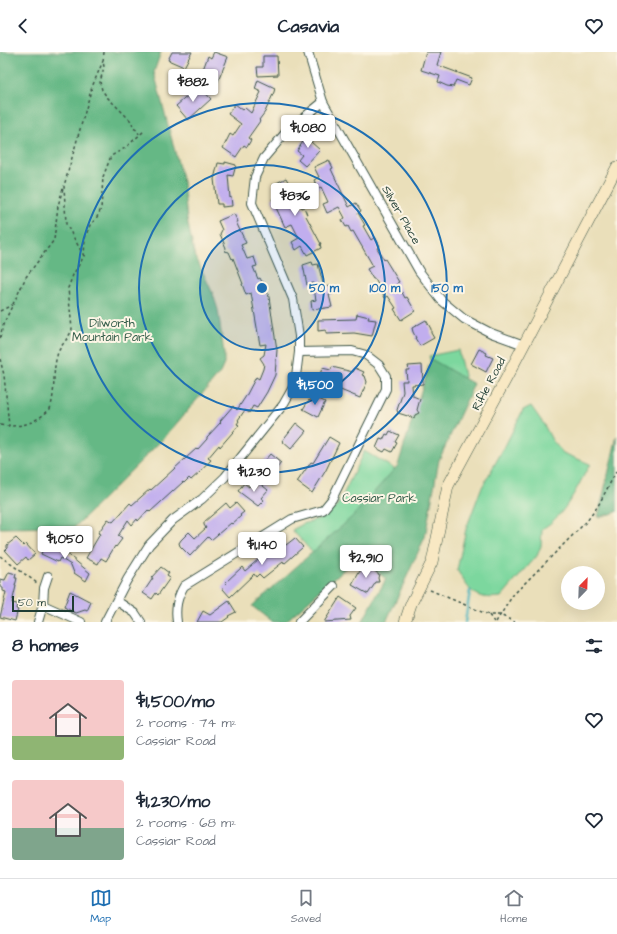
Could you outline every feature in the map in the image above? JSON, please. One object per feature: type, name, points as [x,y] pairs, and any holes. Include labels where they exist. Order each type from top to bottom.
[{"type":"street","name":"Silver Place","points":[[308,52],[323,102],[419,271],[441,300],[464,319],[491,333],[524,345]]},
{"type":"street","points":[[105,622],[127,580],[149,544],[173,520],[202,499],[225,477],[283,405],[295,384],[299,352],[299,336],[293,299],[252,203],[255,177],[264,158],[287,131],[323,102]]},
{"type":"street","name":"Rifle Road","points":[[405,622],[411,604],[432,562],[448,486],[617,167]]},
{"type":"street","points":[[177,622],[176,615],[178,597],[184,586],[292,519],[323,510],[332,499],[386,389],[386,376],[379,364],[366,355],[352,351],[299,352]]},
{"type":"street","points":[[38,622],[43,605],[44,588],[48,576]]},
{"type":"street","points":[[299,622],[334,586]]},
{"type":"street","points":[[117,601],[135,613],[141,622]]},
{"type":"street","points":[[43,605],[81,622]]},
{"type":"path","points":[[104,52],[104,66],[100,82],[102,90],[132,122],[133,128],[140,134]]},
{"type":"path","points":[[0,338],[3,325],[26,277],[54,240],[58,206],[90,94],[103,61]]},
{"type":"path","points":[[0,425],[14,427],[29,424],[50,409],[54,388],[57,355],[72,329],[68,288],[73,275],[84,256],[85,238],[90,225],[96,219],[101,209],[103,177],[111,156],[125,148],[144,131]]},
{"type":"path","points":[[64,186],[66,224],[84,256]]},
{"type":"path","points":[[0,311],[12,305]]},
{"type":"path","points":[[0,360],[4,375],[10,426]]},
{"type":"path","points":[[489,615],[495,622],[513,595],[587,521],[598,506],[617,470]]},
{"type":"path","points":[[0,556],[44,588]]},
{"type":"path","points":[[428,589],[489,615],[500,615],[515,622]]},
{"type":"green space","name":"Dilworth Mountain Park","points":[[0,52],[161,52],[154,72],[183,182],[187,219],[194,253],[213,294],[218,310],[224,354],[224,364],[220,373],[164,438],[75,527],[0,528]]},
{"type":"green space","name":"Cassiar Park","points":[[458,350],[468,393],[377,531],[335,577],[292,530],[303,524],[323,517],[336,507],[364,451],[405,475],[441,397],[429,356]]},
{"type":"green space","points":[[431,359],[474,384],[439,460],[425,537],[386,622],[362,622],[386,579],[359,556],[285,622],[272,622],[252,606],[352,517],[398,465]]},
{"type":"green space","points":[[531,406],[543,423],[552,440],[563,453],[590,464],[570,500],[558,516],[542,529],[541,546],[537,556],[501,597],[492,598],[478,596],[470,589],[457,570],[466,529],[481,489],[523,410]]},
{"type":"green space","points":[[617,436],[617,512],[598,517]]},
{"type":"building","points":[[172,52],[192,52],[184,67],[168,60]]},
{"type":"building","points":[[214,52],[228,57],[216,86],[202,80],[205,73],[202,72],[208,56],[211,58]]},
{"type":"building","points":[[426,52],[441,52],[437,65],[472,78],[469,85],[456,80],[453,87],[447,86],[438,82],[440,76],[421,70]]},
{"type":"building","points":[[263,56],[277,56],[278,75],[258,76],[257,67],[263,67]]},
{"type":"building","points":[[258,80],[275,88],[274,92],[265,112],[259,120],[260,121],[248,138],[251,140],[247,147],[244,145],[236,157],[223,148],[230,134],[233,136],[241,124],[228,114],[235,104],[243,110],[245,108],[251,113],[261,92],[255,89]]},
{"type":"building","points":[[199,86],[211,99],[188,120],[176,106]]},
{"type":"building","points":[[311,130],[317,135],[311,142],[320,150],[305,166],[298,160],[302,155],[297,151]]},
{"type":"building","points":[[329,160],[333,168],[331,169],[349,207],[356,203],[361,211],[358,213],[365,225],[363,226],[371,240],[375,237],[380,246],[377,248],[399,282],[397,283],[405,298],[407,297],[415,311],[401,320],[394,309],[396,308],[388,296],[385,298],[375,279],[373,279],[367,269],[373,266],[353,231],[351,232],[348,226],[346,227],[342,220],[345,218],[339,207],[327,213],[323,204],[328,202],[321,187],[318,189],[314,180],[319,177],[314,167]]},
{"type":"building","points":[[225,162],[236,165],[233,176],[228,175],[232,206],[222,207],[222,204],[217,204],[214,179],[218,163],[225,164]]},
{"type":"building","points":[[286,178],[302,208],[304,207],[306,216],[321,244],[321,248],[307,255],[302,246],[296,250],[292,242],[299,238],[292,224],[285,227],[272,199],[278,195],[273,185]]},
{"type":"building","points":[[234,214],[238,222],[236,222],[246,243],[241,245],[247,259],[254,257],[257,266],[253,267],[258,279],[260,278],[262,282],[264,282],[269,297],[277,350],[275,375],[257,408],[253,406],[249,413],[245,410],[238,420],[239,421],[237,424],[239,425],[220,447],[219,445],[208,458],[211,460],[200,472],[191,480],[189,478],[184,483],[183,482],[150,512],[148,510],[132,525],[128,520],[118,536],[122,539],[116,547],[115,546],[106,561],[101,558],[98,564],[86,558],[100,534],[98,533],[108,519],[113,522],[130,503],[132,505],[150,489],[151,490],[197,448],[198,449],[233,406],[237,410],[256,377],[259,379],[263,369],[264,364],[260,358],[264,355],[266,344],[260,345],[251,293],[246,295],[233,258],[232,259],[229,252],[225,251],[226,248],[220,234],[222,230],[218,221]]},
{"type":"building","points":[[312,262],[313,265],[318,264],[324,287],[330,286],[332,294],[329,295],[332,307],[312,310],[311,301],[316,300],[313,283],[307,285],[303,265]]},
{"type":"building","points":[[357,314],[369,317],[368,319],[376,320],[372,336],[354,333],[326,334],[326,330],[318,331],[318,320],[356,319]]},
{"type":"building","points":[[426,320],[434,338],[420,346],[415,338],[412,328]]},
{"type":"building","points":[[479,349],[487,353],[486,355],[493,358],[486,372],[471,364]]},
{"type":"building","points":[[422,365],[423,384],[412,385],[413,396],[420,399],[417,410],[419,413],[415,415],[414,418],[398,413],[397,410],[403,392],[402,381],[407,381],[406,370],[409,370],[408,366]]},
{"type":"building","points":[[332,367],[353,372],[355,368],[364,372],[362,375],[365,376],[367,382],[360,398],[338,389],[337,394],[316,389],[322,368],[331,370]]},
{"type":"building","points":[[313,396],[325,402],[318,417],[303,409]]},
{"type":"building","points":[[296,423],[306,431],[291,449],[282,441]]},
{"type":"building","points":[[390,431],[399,435],[392,452],[386,449],[384,452],[376,448],[380,439],[383,440],[386,434],[388,435]]},
{"type":"building","points":[[329,437],[339,443],[326,470],[312,493],[297,482],[311,462],[313,463]]},
{"type":"building","points":[[270,454],[281,463],[267,480],[256,471]]},
{"type":"building","points":[[258,482],[268,490],[261,498],[264,500],[258,506],[238,491],[244,483],[253,488]]},
{"type":"building","points":[[226,503],[230,508],[236,503],[244,512],[232,524],[231,523],[211,540],[208,537],[190,556],[180,546],[179,543],[181,540],[189,532],[195,538],[206,528],[204,522]]},
{"type":"building","points":[[16,538],[24,546],[26,544],[35,554],[28,560],[26,557],[18,564],[5,550],[7,545]]},
{"type":"building","points":[[295,538],[303,547],[284,564],[283,562],[263,578],[259,574],[256,577],[254,574],[230,597],[223,589],[227,583],[226,582],[242,567],[245,571],[266,553],[269,553],[271,556]]},
{"type":"building","points":[[46,542],[59,547],[90,573],[86,581],[74,573],[71,565],[60,558],[58,562],[41,554]]},
{"type":"building","points":[[364,564],[379,574],[379,582],[376,582],[368,594],[352,585]]},
{"type":"building","points":[[161,567],[169,573],[167,576],[170,578],[158,595],[156,593],[152,599],[143,593],[153,578],[151,578]]},
{"type":"building","points":[[9,572],[16,574],[15,578],[17,578],[12,603],[17,604],[16,609],[18,609],[15,621],[0,617],[6,592],[0,587],[0,579],[5,580]]},
{"type":"building","points":[[70,591],[91,602],[87,611],[85,610],[76,613],[64,607]]},
{"type":"building","points":[[340,597],[356,608],[350,616],[351,620],[324,622]]},
{"type":"building","points":[[229,601],[236,612],[228,616],[229,617],[222,622],[197,622],[203,611],[210,615]]},
{"type":"waterway","points":[[465,622],[470,591]]}]
